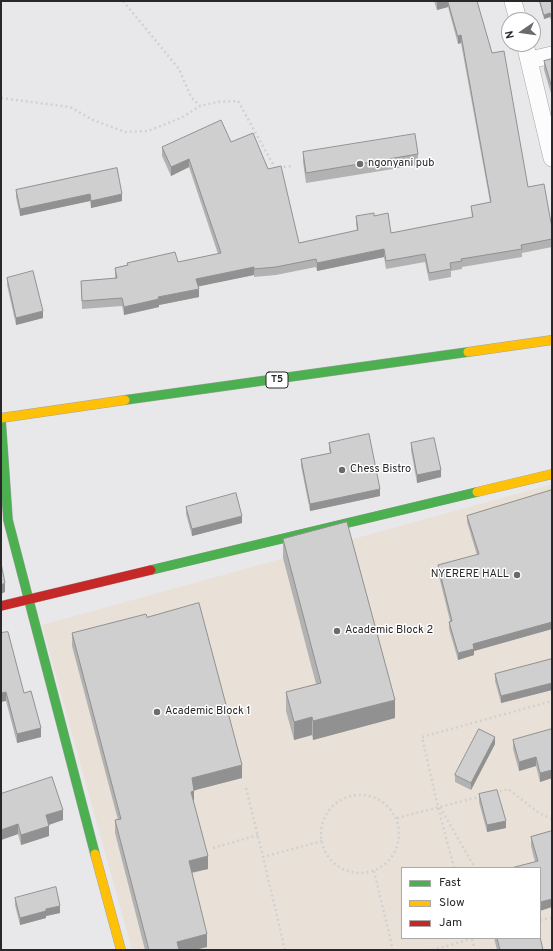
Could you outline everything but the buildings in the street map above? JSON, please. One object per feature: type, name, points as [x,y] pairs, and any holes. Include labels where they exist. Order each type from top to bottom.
[{"type":"main road","name":"T5","points":[[1,419],[552,340]]},
{"type":"main road","points":[[1,419],[8,520],[121,950]]},
{"type":"main road","points":[[1,606],[552,474]]},
{"type":"street","points":[[513,1],[516,12]]},
{"type":"street","points":[[552,55],[527,52],[552,158]]},
{"type":"path","points":[[123,1],[179,69],[191,97],[200,106]]},
{"type":"path","points":[[1,98],[70,107],[93,120],[125,132],[148,130],[181,118],[200,106],[217,102],[238,101],[275,168],[293,166]]},
{"type":"path","points":[[454,867],[422,737],[552,702]]},
{"type":"path","points":[[246,788],[285,950]]},
{"type":"path","points":[[494,793],[508,789],[539,813],[552,819]]},
{"type":"path","points":[[358,794],[370,796],[389,807],[397,818],[399,834],[396,850],[383,866],[374,871],[353,873],[343,870],[327,855],[322,846],[322,822],[328,811],[336,803],[347,797],[358,794]]},
{"type":"path","points":[[397,818],[486,795]]},
{"type":"path","points":[[439,807],[474,867]]},
{"type":"path","points":[[213,848],[258,835]]},
{"type":"path","points":[[262,858],[322,841]]},
{"type":"path","points":[[374,871],[393,950]]},
{"type":"path","points":[[541,920],[552,918]]},
{"type":"path","points":[[432,950],[470,939]]},
{"type":"path","points":[[473,939],[475,950]]},
{"type":"shaded area","points":[[552,484],[552,950],[132,950],[42,625]]},
{"type":"traffic: fast","points":[[125,400],[468,352]]},
{"type":"traffic: fast","points":[[1,420],[8,520],[95,854]]},
{"type":"traffic: fast","points":[[151,570],[477,492]]},
{"type":"traffic: slow","points":[[468,352],[552,340]]},
{"type":"traffic: slow","points":[[1,418],[125,400]]},
{"type":"traffic: slow","points":[[477,492],[552,474]]},
{"type":"traffic: slow","points":[[95,854],[121,950]]},
{"type":"traffic: jam","points":[[1,606],[151,570]]},
{"type":"place","name":"ngonyani pub","points":[[360,164]]},
{"type":"place","name":"Chess Bistro","points":[[342,470]]},
{"type":"place","name":"NYERERE HALL","points":[[517,575]]},
{"type":"place","name":"Academic Block 2","points":[[337,631]]},
{"type":"place","name":"Academic Block 1","points":[[157,712]]}]
